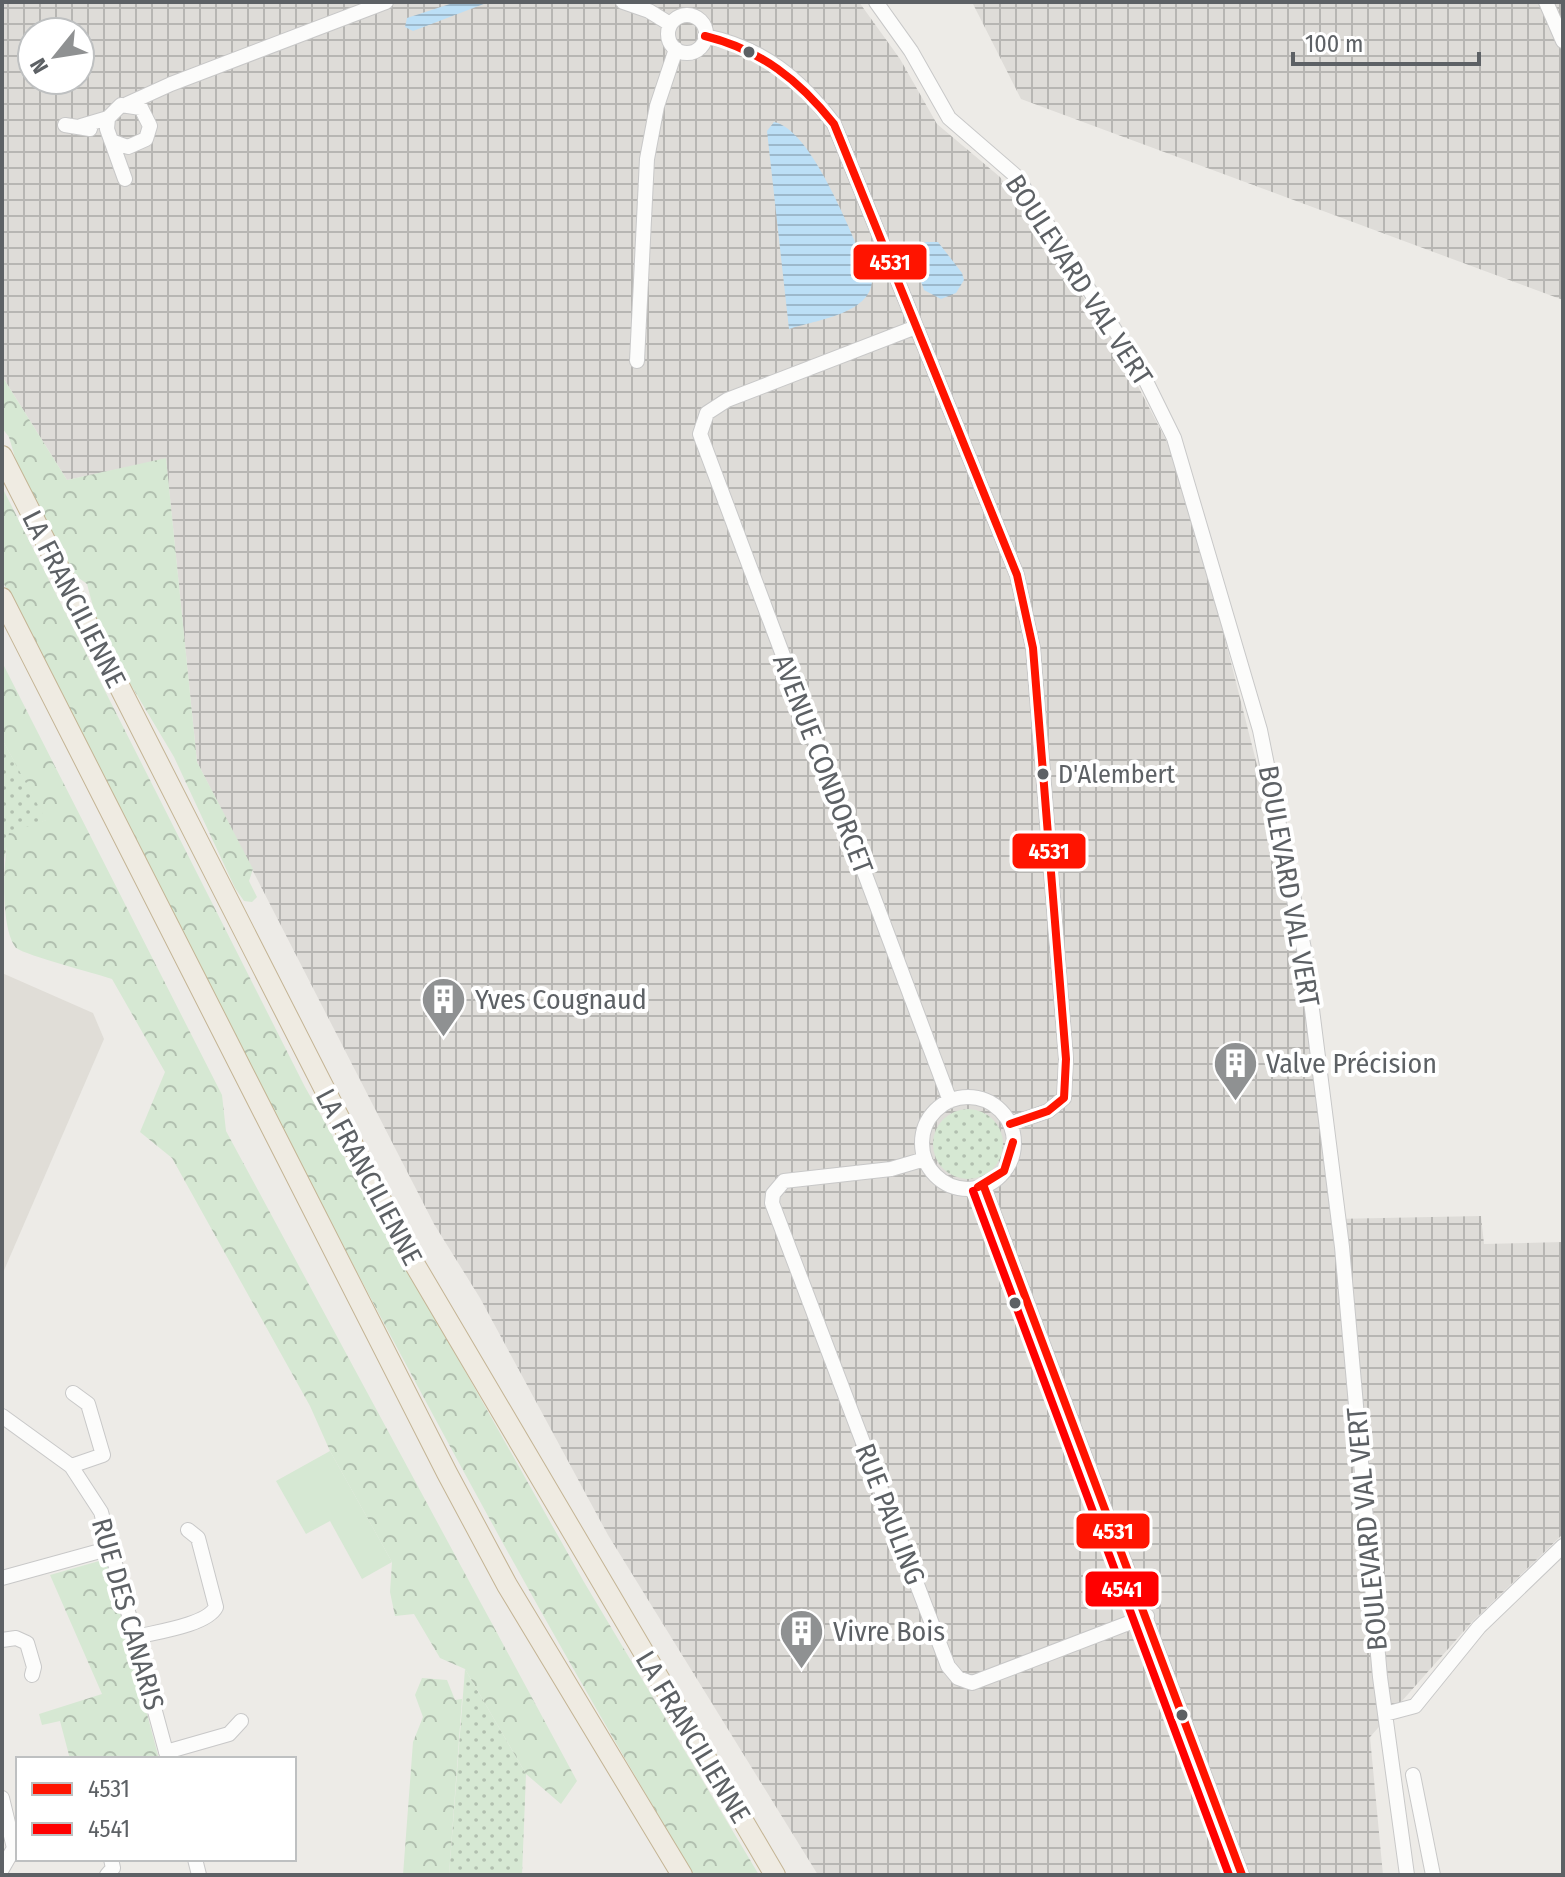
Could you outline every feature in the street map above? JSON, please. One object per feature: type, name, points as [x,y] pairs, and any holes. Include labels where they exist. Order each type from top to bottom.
[{"type":"highway","name":"LA FRANCILIENNE","points":[[2,456],[408,1253],[775,1875]]},
{"type":"highway","points":[[2,598],[462,1501],[562,1679],[682,1875]]},
{"type":"street","points":[[81,126],[108,118],[114,109],[386,2]]},
{"type":"street","points":[[623,2],[649,11],[670,24]]},
{"type":"street","name":"BOULEVARD VAL VERT","points":[[876,2],[911,51],[949,118],[1017,177],[1141,371],[1174,438],[1260,730],[1296,897],[1342,1247],[1385,1714],[1407,1875]]},
{"type":"street","points":[[1546,2],[1563,41]]},
{"type":"street","points":[[695,9],[705,36],[695,51],[683,52],[676,49],[668,36],[670,24],[695,9]]},
{"type":"street","points":[[705,36],[737,42],[781,67],[814,97],[834,124],[1017,575],[1033,648],[1066,1059],[1064,1098],[1048,1111],[1010,1124]]},
{"type":"street","points":[[637,361],[647,159],[657,106],[676,49]]},
{"type":"street","points":[[108,118],[125,179],[134,147],[149,133],[146,113],[164,89]]},
{"type":"street","points":[[127,104],[146,113]]},
{"type":"street","points":[[65,125],[81,126],[134,147]]},
{"type":"street","name":"AVENUE CONDORCET","points":[[916,327],[727,400],[707,413],[701,427],[732,523],[950,1101]]},
{"type":"street","points":[[978,1098],[991,1103],[1010,1124],[1013,1154],[1007,1168],[984,1187],[955,1187],[942,1181],[925,1159],[924,1131],[929,1119],[950,1101],[978,1098]]},
{"type":"street","name":"RUE PAULING","points":[[925,1159],[891,1169],[784,1181],[773,1194],[772,1203],[948,1666],[958,1678],[972,1683],[1147,1616]]},
{"type":"street","points":[[984,1187],[1242,1875]]},
{"type":"street","points":[[71,1466],[103,1455],[88,1404],[73,1393]]},
{"type":"street","name":"RUE DES CANARIS","points":[[2,1416],[71,1466],[101,1512],[167,1756]]},
{"type":"street","points":[[136,1637],[204,1619],[216,1607],[198,1538],[188,1530]]},
{"type":"street","points":[[1385,1714],[1415,1706],[1479,1627],[1563,1546]]},
{"type":"street","points":[[2,1578],[111,1548]]},
{"type":"street","points":[[2,1640],[16,1638],[27,1643],[34,1667],[32,1675]]},
{"type":"street","points":[[167,1756],[229,1734],[241,1721]]},
{"type":"street","points":[[1413,1775],[1433,1875]]},
{"type":"street","points":[[2,1798],[16,1849]]},
{"type":"shaded area","points":[[2,2],[859,2],[900,59],[937,124],[1000,177],[1118,348],[1167,442],[1204,556],[1294,911],[1333,1219],[1481,1216],[1484,1244],[1563,1242],[1563,1534],[1472,1622],[1370,1737],[1383,1875],[818,1875],[608,1535],[480,1298],[434,1224],[197,762],[166,459],[67,480],[2,376]]},
{"type":"shaded area","points":[[972,2],[1563,2],[1563,300],[1021,99]]},
{"type":"shaded area","points":[[2,973],[93,1013],[104,1039],[2,1275]]},
{"type":"green space","points":[[2,376],[67,480],[166,458],[197,762],[253,869],[249,881],[257,897],[252,902],[244,901],[235,888],[174,757],[100,633],[87,584],[64,567],[66,551],[49,529],[20,475],[9,437],[2,428]]},
{"type":"green space","points":[[2,487],[305,1087],[584,1582],[759,1875],[694,1875],[510,1557],[252,1071],[2,580]]},
{"type":"green space","points":[[2,662],[222,1095],[226,1131],[577,1781],[561,1804],[526,1774],[465,1669],[440,1658],[414,1614],[395,1616],[390,1592],[392,1562],[330,1451],[310,1406],[172,1158],[140,1132],[165,1072],[112,979],[23,951],[16,948],[11,938],[4,894],[9,833],[46,820],[2,739]]},
{"type":"green space","points":[[2,739],[47,820],[10,834],[2,868]]},
{"type":"green space","points":[[975,1109],[997,1124],[1003,1144],[1001,1158],[993,1169],[982,1177],[961,1179],[943,1169],[935,1158],[933,1137],[943,1119],[954,1111]]},
{"type":"green space","points":[[330,1451],[392,1562],[362,1579],[330,1521],[306,1534],[276,1481]]},
{"type":"green space","points":[[106,1559],[158,1757],[69,1757],[60,1721],[42,1725],[39,1714],[102,1694],[50,1575]]},
{"type":"green space","points":[[465,1669],[526,1774],[522,1875],[449,1875]]},
{"type":"green space","points":[[422,1678],[447,1680],[455,1700],[462,1699],[449,1875],[403,1875],[413,1742],[423,1717],[415,1695]]},
{"type":"water","points":[[456,2],[489,2],[413,31],[405,27],[407,18]]},
{"type":"water","points":[[774,122],[789,130],[804,145],[818,166],[872,281],[869,292],[852,308],[827,319],[789,329],[767,131]]},
{"type":"water","points":[[925,242],[938,242],[962,273],[964,280],[956,293],[941,299],[924,290],[913,259]]},
{"type":"transit line","name":"4531","points":[[705,36],[761,58],[793,81],[834,124],[1017,575],[1033,648],[1066,1059],[1064,1098],[1048,1111],[1010,1124]]},
{"type":"transit line","name":"4531","points":[[978,1187],[1004,1171],[1013,1142]]},
{"type":"transit line","name":"4531","points":[[984,1187],[1242,1875]]},
{"type":"transit line","name":"4541","points":[[973,1191],[1229,1875]]},
{"type":"place","name":"D'Alembert","points":[[1043,774]]},
{"type":"place","name":"Yves Cougnaud","points":[[444,1038]]},
{"type":"place","name":"Valve Précision","points":[[1235,1102]]},
{"type":"place","name":"Vivre Bois","points":[[802,1670]]}]
